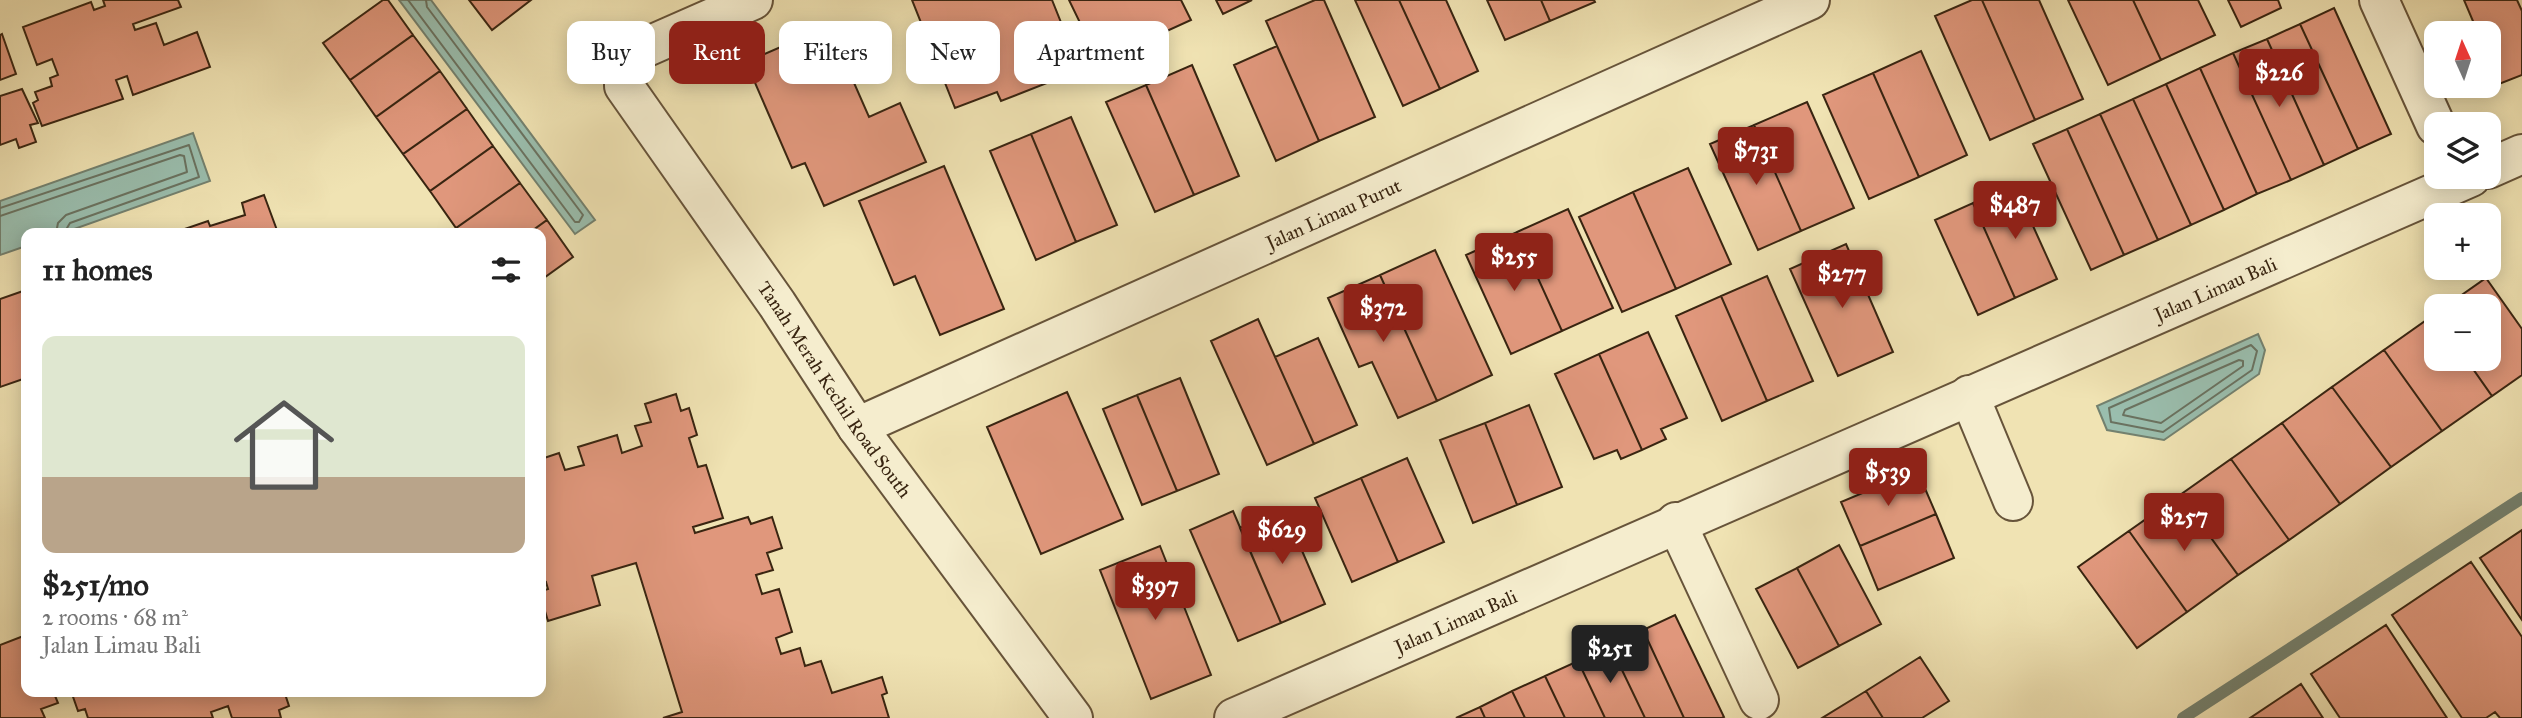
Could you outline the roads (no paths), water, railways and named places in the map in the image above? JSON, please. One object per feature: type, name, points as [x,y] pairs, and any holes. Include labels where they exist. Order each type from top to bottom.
[{"type":"street","name":"Tanah Merah Kechil Road South","points":[[753,0],[635,52],[624,67],[624,86],[777,303],[857,427],[1073,718]]},
{"type":"street","name":"Jalan Limau Purut","points":[[857,427],[1810,0]]},
{"type":"street","points":[[2379,0],[2430,112]]},
{"type":"street","name":"Jalan Limau Bali","points":[[2501,163],[2522,154]]},
{"type":"street","name":"Jalan Limau Bali","points":[[1234,718],[2440,189]]},
{"type":"street","points":[[1969,395],[2013,501]]},
{"type":"street","points":[[1676,522],[1759,700]]},
{"type":"water","points":[[399,0],[431,0],[595,220],[575,234]]},
{"type":"water","points":[[193,133],[210,181],[77,228],[21,228],[21,248],[0,255],[0,201]]},
{"type":"water","points":[[2258,334],[2265,350],[2259,374],[2164,440],[2107,430],[2097,406]]},
{"type":"waterway","points":[[2183,718],[2522,498]]}]
